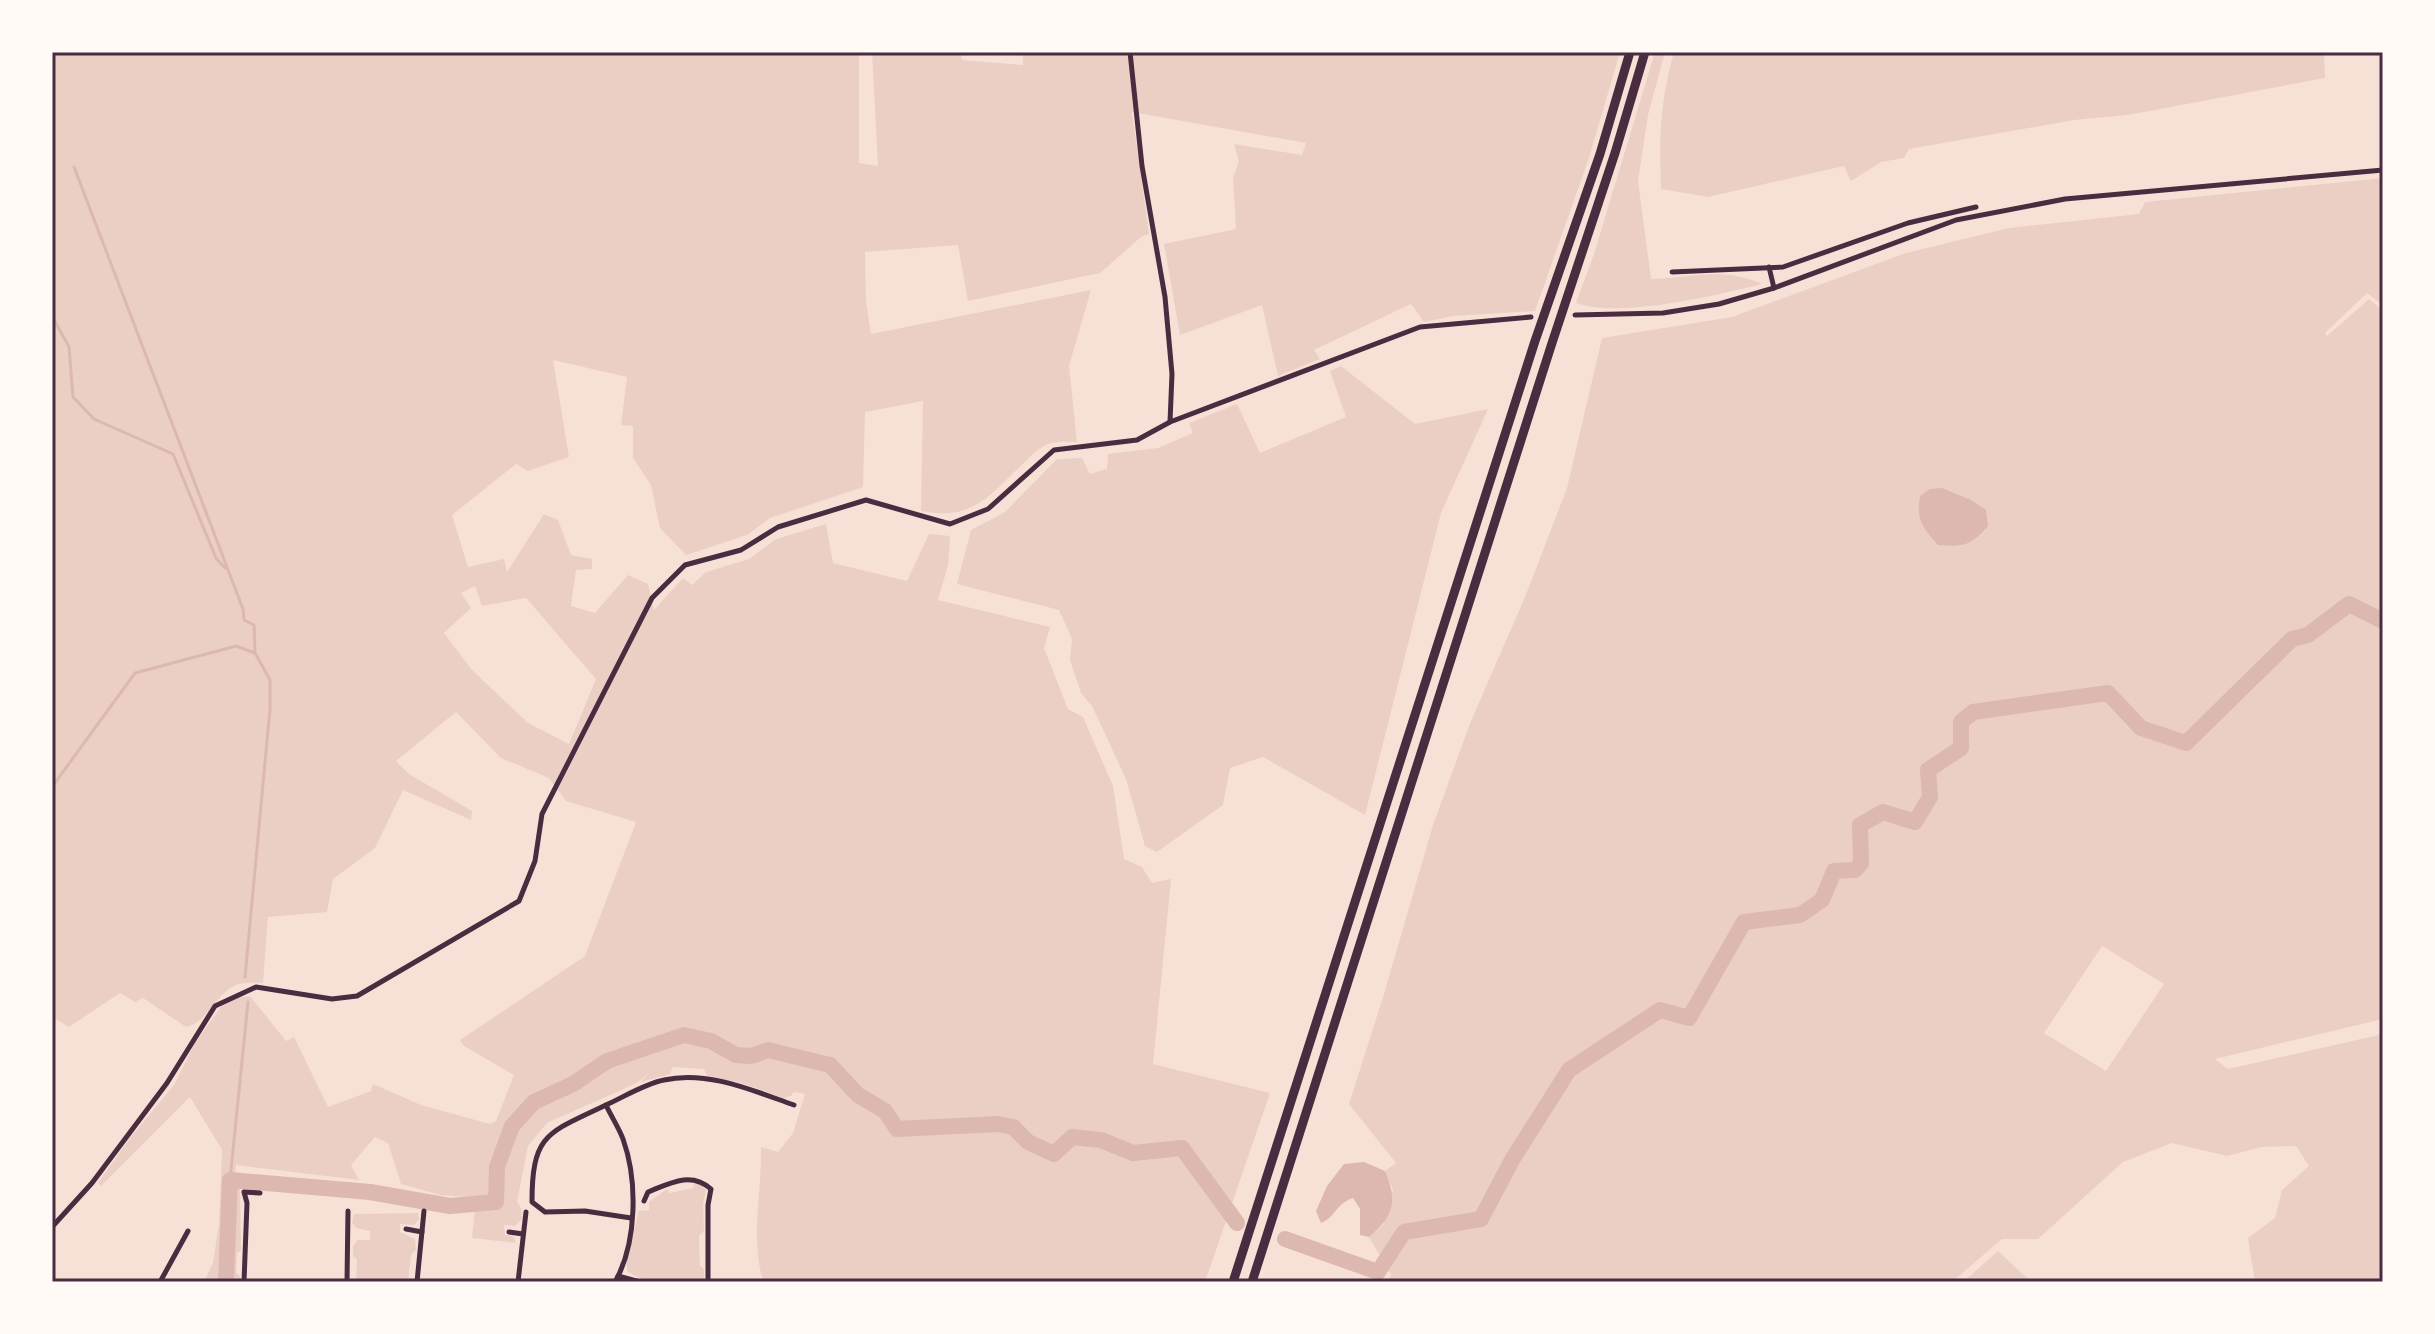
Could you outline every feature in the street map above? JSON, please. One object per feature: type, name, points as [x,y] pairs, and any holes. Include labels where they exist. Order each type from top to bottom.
[{"type":"highway","points":[[1233,1282],[1535,341],[1600,154],[1630,52]]},
{"type":"highway","points":[[1252,1282],[1645,52]]},
{"type":"street","points":[[1130,52],[1142,166],[1165,297],[1172,374],[1170,422]]},
{"type":"street","points":[[1575,315],[1663,313],[1719,304],[1774,288],[1956,220],[2065,199],[2383,170]]},
{"type":"street","points":[[1672,272],[1783,267],[1908,223],[1976,207]]},
{"type":"street","points":[[1908,223],[1914,236]]},
{"type":"street","points":[[1769,267],[1774,288]]},
{"type":"street","points":[[52,1227],[92,1183],[167,1083],[215,1006],[256,987],[332,999],[357,996],[519,901],[535,861],[542,814],[652,598],[685,565],[741,550],[778,527],[866,500],[950,524],[988,509],[1054,450],[1137,440],[1170,422],[1420,327],[1531,317]]},
{"type":"street","points":[[631,1218],[585,1211],[545,1212],[532,1202],[532,1170],[538,1148],[556,1129],[662,1080],[686,1077],[745,1088],[794,1105]]},
{"type":"street","points":[[606,1105],[623,1140],[631,1177],[629,1245],[617,1279],[640,1282]]},
{"type":"street","points":[[644,1201],[648,1192],[685,1179],[701,1180],[711,1189],[708,1205],[708,1282]]},
{"type":"street","points":[[244,1282],[247,1203],[244,1192],[260,1193]]},
{"type":"street","points":[[347,1282],[348,1211]]},
{"type":"street","points":[[417,1282],[424,1211]]},
{"type":"street","points":[[518,1282],[526,1212]]},
{"type":"street","points":[[406,1229],[422,1232]]},
{"type":"street","points":[[160,1282],[188,1231]]},
{"type":"street","points":[[350,1231],[359,1232]]},
{"type":"street","points":[[509,1232],[523,1234]]},
{"type":"shaded area","points":[[52,52],[859,52],[859,163],[878,166],[872,52],[961,52],[962,60],[1023,65],[1023,52],[1620,52],[1589,158],[1535,311],[1453,316],[1424,322],[1411,304],[1314,350],[1320,359],[1278,376],[1262,305],[1180,335],[1164,244],[1236,229],[1233,178],[1239,161],[1234,144],[1302,155],[1306,143],[1132,112],[1149,234],[1141,237],[1100,273],[968,301],[958,245],[865,252],[866,302],[871,334],[1091,290],[1069,366],[1077,442],[1055,442],[1042,447],[981,502],[955,512],[921,511],[923,401],[865,412],[863,487],[770,518],[747,535],[686,555],[660,528],[651,485],[633,458],[633,426],[621,425],[627,377],[553,360],[569,457],[528,471],[516,464],[452,515],[468,567],[504,559],[507,572],[544,514],[558,520],[571,555],[592,559],[592,569],[576,570],[571,606],[595,613],[628,575],[648,584],[654,610],[683,578],[692,585],[706,572],[749,559],[776,539],[826,524],[833,563],[907,581],[929,534],[950,536],[948,565],[938,600],[1050,627],[1044,648],[1068,709],[1083,717],[1113,786],[1124,859],[1142,867],[1152,883],[1171,879],[1153,1064],[1270,1093],[1205,1282],[763,1281],[757,1248],[761,1147],[778,1152],[793,1133],[805,1094],[794,1092],[784,1098],[741,1083],[707,1076],[704,1069],[673,1067],[670,1074],[641,1082],[649,1073],[637,1083],[547,1123],[528,1146],[517,1202],[522,1219],[515,1226],[504,1225],[505,1235],[513,1236],[516,1243],[472,1238],[475,1209],[487,1210],[487,1198],[440,1195],[401,1184],[388,1143],[375,1137],[351,1165],[359,1180],[236,1165],[227,1282],[204,1282],[213,1263],[219,1224],[222,1150],[190,1097],[101,1186],[98,1183],[174,1085],[195,1043],[221,1007],[236,998],[250,996],[286,1041],[294,1037],[328,1107],[371,1091],[373,1084],[421,1105],[490,1124],[496,1121],[514,1075],[464,1046],[460,1040],[585,956],[636,822],[566,801],[549,778],[501,758],[456,712],[396,761],[409,774],[472,811],[471,820],[403,790],[375,848],[333,879],[327,912],[268,917],[263,983],[246,983],[229,989],[200,1020],[186,1027],[143,998],[135,1002],[120,993],[69,1027],[52,1017]],"holes":[[[475,586],[482,606],[526,598],[596,679],[569,744],[528,723],[472,670],[444,633],[471,608],[461,593]]]},
{"type":"shaded area","points":[[1655,52],[1665,52],[1648,115],[1638,181],[1651,279],[1720,274],[1762,284],[1641,307],[1594,307],[1576,303],[1594,254]]},
{"type":"shaded area","points":[[1674,52],[2324,52],[2325,78],[2128,115],[2074,120],[1909,149],[1904,158],[1881,162],[1851,181],[1844,166],[1708,197],[1661,189],[1662,120]]},
{"type":"shaded area","points":[[2383,178],[2383,305],[2367,293],[2325,333],[2327,336],[2369,299],[2383,311],[2383,1019],[2215,1059],[2228,1069],[2383,1034],[2383,1282],[2255,1282],[2248,1238],[2275,1218],[2282,1190],[2309,1166],[2296,1146],[2262,1147],[2227,1156],[2172,1143],[2123,1162],[2038,1239],[2002,1239],[1952,1282],[1386,1282],[1391,1275],[1369,1237],[1383,1225],[1393,1190],[1385,1171],[1396,1163],[1349,1104],[1433,825],[1471,721],[1525,597],[1567,488],[1602,338],[1732,317],[1906,253],[2009,228],[2139,214],[2145,202]],"holes":[[[2102,946],[2164,984],[2106,1071],[2044,1033]]]},
{"type":"shaded area","points":[[1341,366],[1415,424],[1488,409],[1441,513],[1365,815],[1263,757],[1230,768],[1223,805],[1157,852],[1145,846],[1126,779],[1092,706],[1081,693],[1070,660],[1072,639],[1059,610],[957,584],[971,530],[1005,512],[1057,459],[1082,458],[1090,474],[1107,469],[1108,454],[1158,448],[1193,433],[1189,423],[1237,404],[1260,453],[1346,417],[1330,371]]},
{"type":"shaded area","points":[[1942,488],[1986,510],[1988,526],[1976,538],[1960,545],[1938,545],[1924,528],[1919,511],[1920,496],[1930,489]]},
{"type":"shaded area","points":[[1364,1162],[1385,1171],[1392,1191],[1388,1215],[1369,1237],[1360,1235],[1360,1209],[1353,1198],[1321,1223],[1316,1211],[1327,1186],[1344,1164]]},
{"type":"shaded area","points":[[699,1183],[706,1190],[704,1231],[699,1236],[704,1282],[654,1282],[627,1271],[638,1211],[649,1210],[649,1202],[667,1189],[670,1193],[693,1188],[694,1184]]},
{"type":"shaded area","points":[[236,1185],[267,1188],[240,1189],[241,1250],[237,1253],[236,1273],[240,1276],[240,1282],[228,1282]]},
{"type":"shaded area","points":[[418,1213],[419,1219],[414,1225],[400,1224],[400,1232],[415,1239],[416,1250],[411,1255],[408,1282],[356,1282],[357,1260],[353,1256],[353,1246],[358,1240],[370,1240],[370,1231],[356,1228],[352,1223],[354,1214]]},
{"type":"shaded area","points":[[1998,1251],[2031,1282],[1963,1282]]},
{"type":"waterway","points":[[74,167],[243,609],[244,620],[254,625],[255,653],[270,680],[270,709],[245,977]]},
{"type":"waterway","points":[[52,316],[69,347],[73,397],[94,419],[173,454],[216,558],[225,568]]},
{"type":"waterway","points":[[1285,1239],[1378,1272],[1404,1232],[1481,1219],[1512,1160],[1569,1070],[1660,1010],[1689,1018],[1744,922],[1800,915],[1822,900],[1834,871],[1855,870],[1861,863],[1860,825],[1883,812],[1915,822],[1930,797],[1928,770],[1961,748],[1961,722],[1973,712],[2108,693],[2141,728],[2186,743],[2292,639],[2308,635],[2349,604],[2383,621]]},
{"type":"waterway","points":[[52,787],[135,673],[236,646],[255,653]]},
{"type":"waterway","points":[[230,1180],[248,1002]]},
{"type":"waterway","points":[[226,1282],[230,1180],[370,1192],[450,1206],[496,1202],[497,1167],[512,1126],[534,1102],[573,1084],[607,1061],[684,1035],[711,1041],[736,1055],[751,1056],[768,1050],[830,1065],[858,1095],[885,1111],[897,1129],[998,1124],[1013,1127],[1028,1142],[1054,1154],[1072,1137],[1101,1140],[1133,1153],[1182,1148],[1237,1223]]}]
